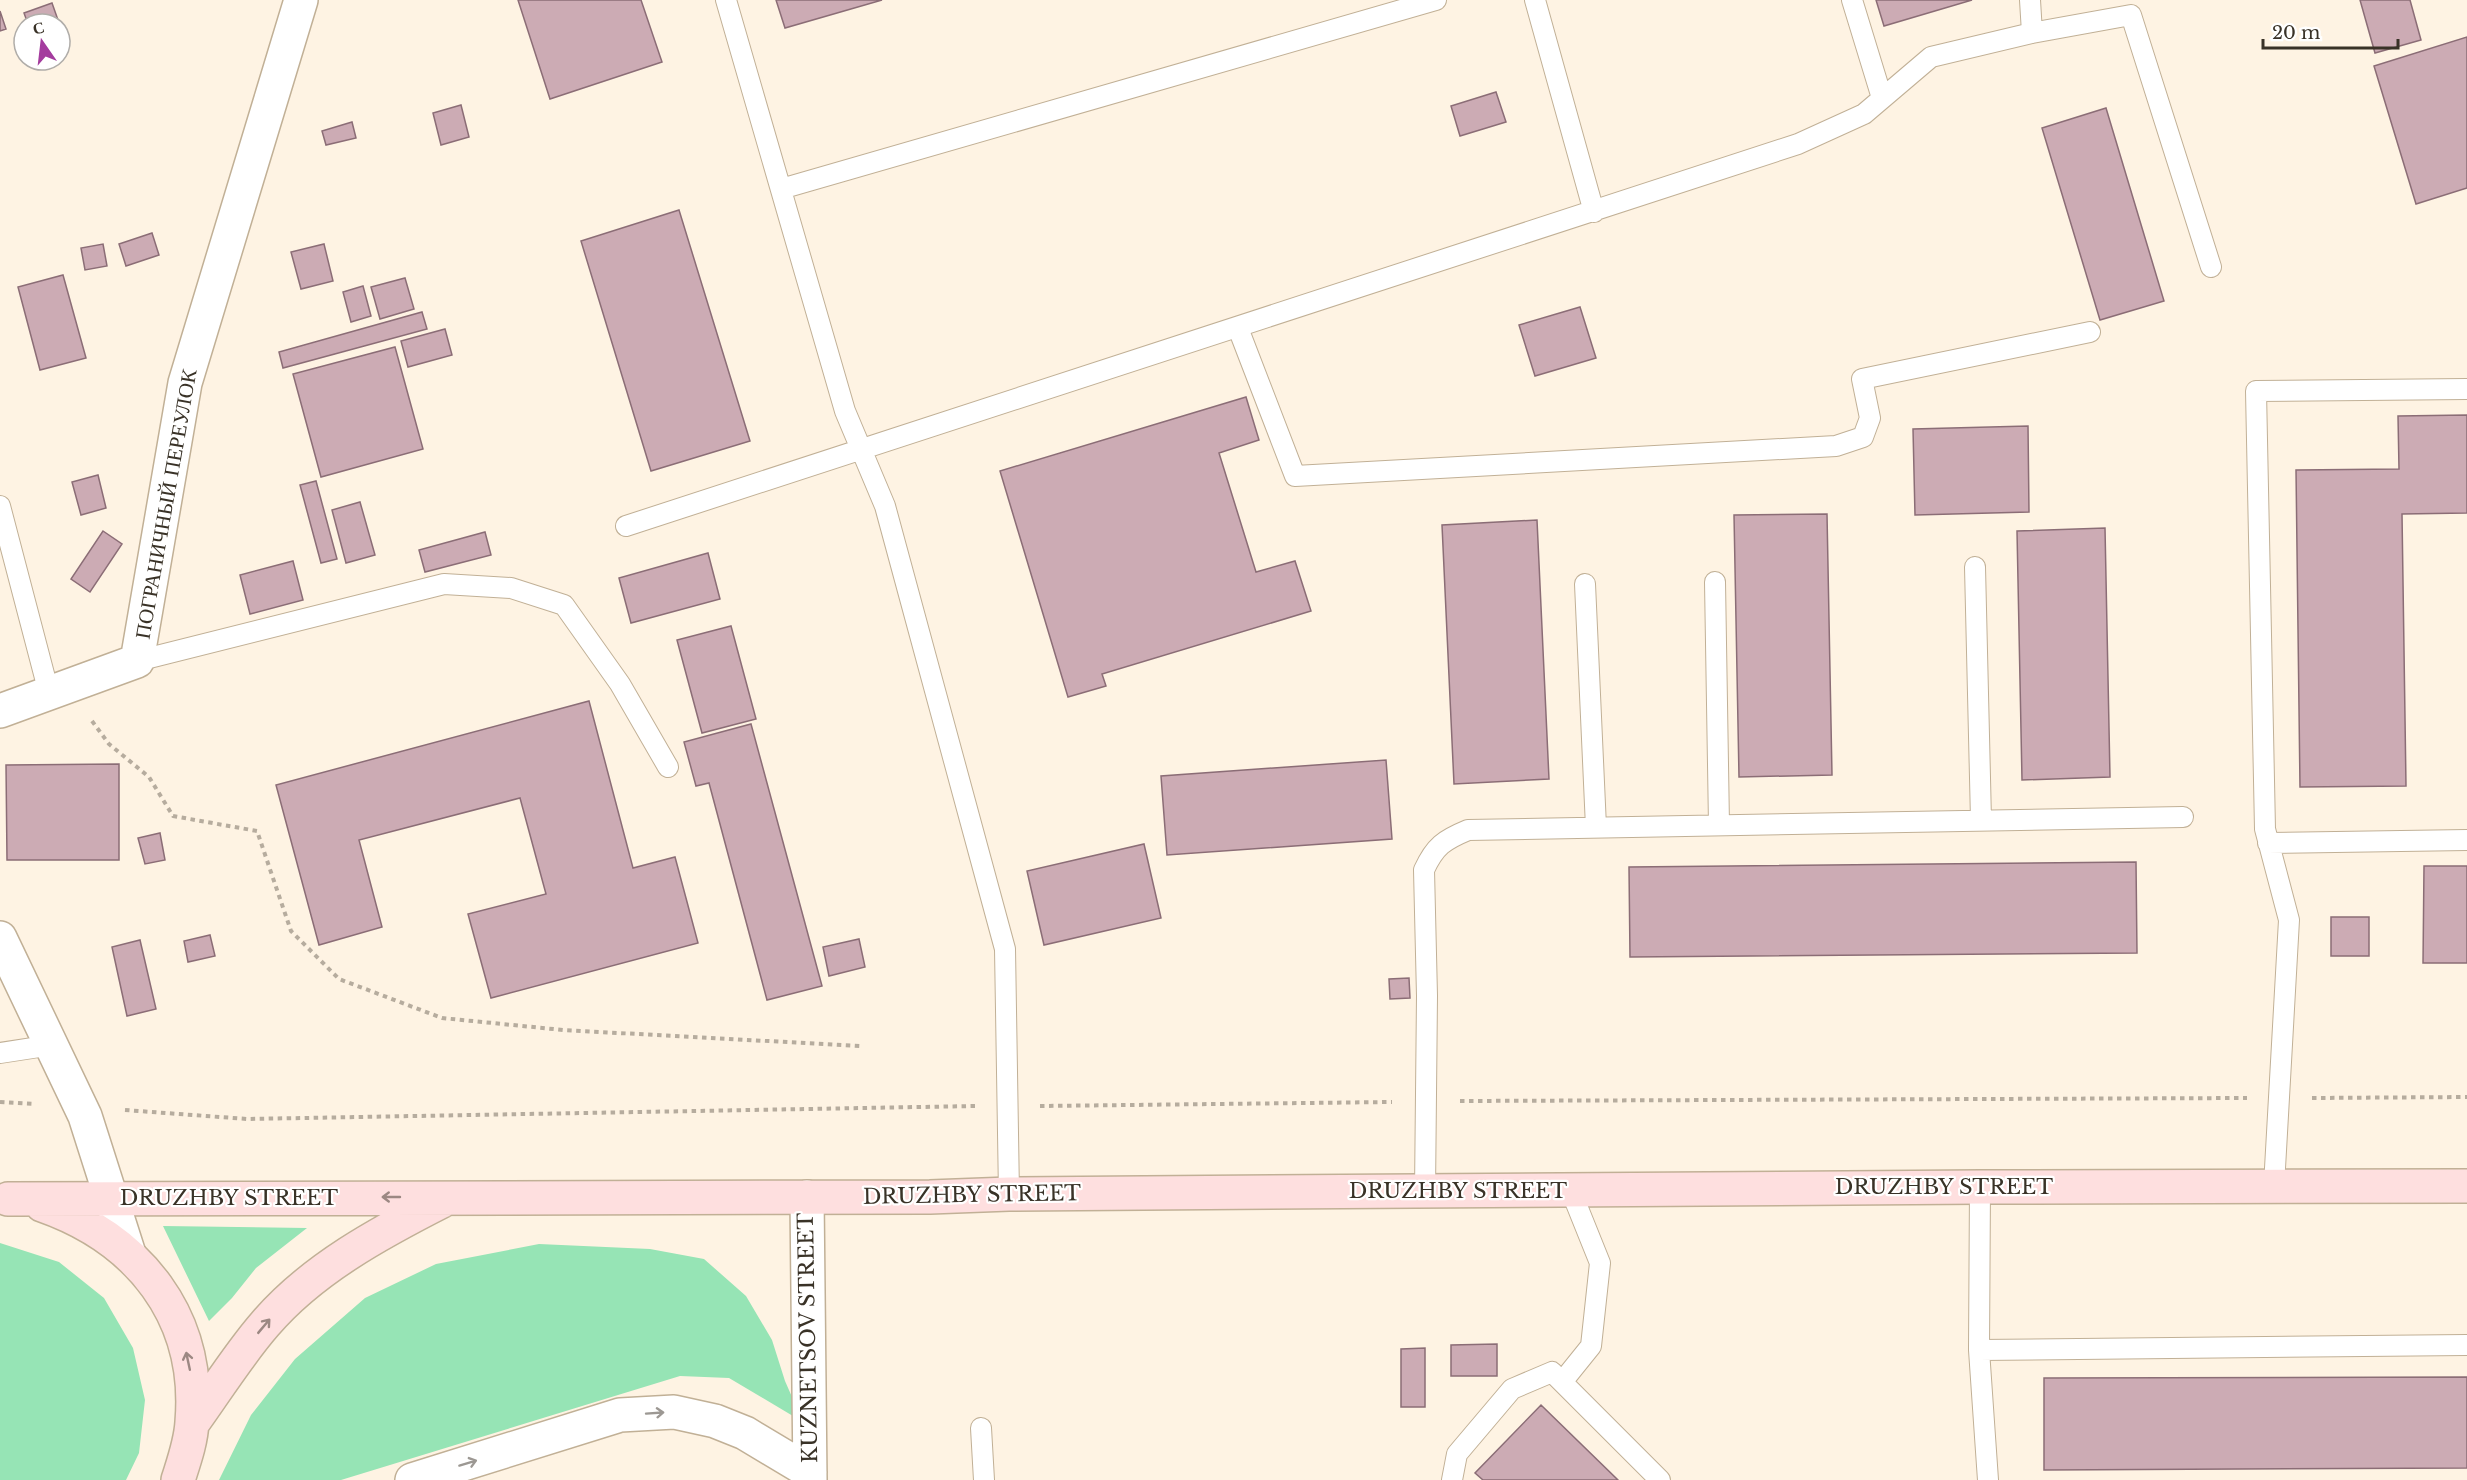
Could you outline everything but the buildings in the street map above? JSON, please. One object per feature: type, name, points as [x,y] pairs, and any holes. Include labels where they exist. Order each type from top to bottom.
[{"type":"main road","name":"DRUZHBY STREET","points":[[4,1199],[807,1197],[1980,1186],[2467,1186]]},
{"type":"main road","name":"DRUZHBY STREET","points":[[192,1424],[265,1324],[298,1290],[395,1225],[450,1197]]},
{"type":"main road","points":[[4,1199],[41,1205],[82,1221],[108,1236],[147,1273],[166,1301],[185,1343],[193,1399],[192,1424],[178,1480]]},
{"type":"street","name":"ПОГРАНИЧНЫЙ ПЕРЕУЛОК","points":[[0,711],[137,661],[185,383],[301,0]]},
{"type":"street","points":[[0,938],[80,1107],[129,1254]]},
{"type":"street","name":"KUZNETSOV STREET","points":[[807,1197],[810,1476]]},
{"type":"street","points":[[412,1480],[620,1415],[674,1412],[715,1421],[745,1433],[810,1476]]},
{"type":"lane","points":[[726,0],[845,411],[885,506],[1005,949],[1010,1194]]},
{"type":"lane","points":[[781,189],[1433,0]]},
{"type":"lane","points":[[1535,0],[1594,212]]},
{"type":"lane","points":[[1852,0],[1882,98]]},
{"type":"lane","points":[[2031,0],[2032,33]]},
{"type":"lane","points":[[626,526],[1798,144],[1864,114],[1931,57],[2129,8],[2211,267]]},
{"type":"lane","points":[[1238,328],[1295,476],[1836,446],[1863,437],[1870,418],[1862,379],[2090,332]]},
{"type":"lane","points":[[2274,1186],[2289,920],[2265,829],[2256,391],[2467,389]]},
{"type":"lane","points":[[0,506],[58,690]]},
{"type":"lane","points":[[1975,567],[1980,820]]},
{"type":"lane","points":[[1715,582],[1719,825]]},
{"type":"lane","points":[[137,661],[444,584],[511,588],[564,605],[620,684],[668,767]]},
{"type":"lane","points":[[1585,584],[1596,827]]},
{"type":"lane","points":[[1425,1191],[1427,996],[1424,870],[1432,852],[1447,839],[1468,830],[2183,816]]},
{"type":"lane","points":[[2268,843],[2467,840]]},
{"type":"lane","points":[[0,1053],[52,1045]]},
{"type":"lane","points":[[1980,1186],[1979,1350],[1988,1480]]},
{"type":"lane","points":[[1562,1382],[1592,1346],[1600,1263],[1571,1191]]},
{"type":"lane","points":[[1979,1350],[2467,1346]]},
{"type":"lane","points":[[1452,1480],[1457,1454],[1512,1389],[1552,1372],[1660,1480]]},
{"type":"lane","points":[[981,1428],[984,1480]]},
{"type":"path","points":[[58,690],[109,744],[149,777],[172,816],[257,831],[291,931],[339,979],[442,1018],[563,1030],[860,1046]]},
{"type":"path","points":[[0,1102],[247,1119],[930,1106],[1426,1101],[2467,1097]]},
{"type":"green space","points":[[163,1226],[307,1228],[256,1268],[232,1298],[209,1321]]},
{"type":"green space","points":[[0,1243],[59,1262],[104,1298],[133,1348],[145,1400],[139,1453],[126,1480],[0,1480]]},
{"type":"green space","points":[[539,1244],[650,1249],[704,1259],[746,1296],[772,1340],[785,1381],[803,1422],[729,1378],[680,1376],[341,1480],[219,1480],[251,1415],[295,1359],[365,1298],[436,1264]]}]
